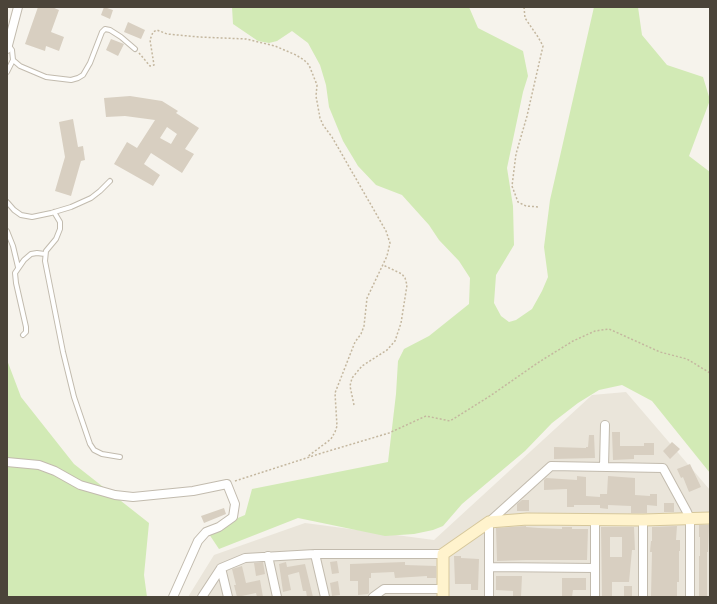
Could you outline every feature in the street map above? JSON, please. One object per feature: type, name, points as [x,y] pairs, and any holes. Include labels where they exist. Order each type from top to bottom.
[{"type":"street","points":[[8,47],[18,7]]},
{"type":"street","points":[[604,467],[605,425]]},
{"type":"street","points":[[7,462],[39,465],[55,471],[80,485],[115,495],[133,497],[193,491],[227,484],[235,504],[233,517],[219,527],[206,532],[198,541],[173,597]]},
{"type":"street","points":[[202,597],[221,568],[245,558],[315,554],[443,554],[489,522],[551,466],[663,468],[688,512],[690,519],[690,597]]},
{"type":"street","points":[[489,522],[527,519],[643,520],[710,518]]},
{"type":"street","points":[[594,597],[595,520]]},
{"type":"street","points":[[643,520],[643,597]]},
{"type":"street","points":[[489,522],[489,597]]},
{"type":"street","points":[[315,554],[325,597]]},
{"type":"street","points":[[373,597],[384,589],[444,593],[443,554]]},
{"type":"street","points":[[268,556],[277,597]]},
{"type":"street","points":[[489,567],[595,568]]},
{"type":"street","points":[[221,568],[228,597]]},
{"type":"lane","points":[[13,60],[20,66],[46,77],[71,80],[83,75],[90,63],[102,32],[105,29],[110,30],[121,37],[135,49]]},
{"type":"lane","points":[[7,72],[13,60],[12,50],[8,47]]},
{"type":"lane","points":[[7,202],[21,215],[32,217],[71,207],[91,198],[100,192],[110,181]]},
{"type":"lane","points":[[54,212],[60,222],[60,229],[56,239],[45,254],[45,260],[63,352],[74,397],[90,444],[98,453],[120,457]]},
{"type":"lane","points":[[7,232],[13,246],[18,267]]},
{"type":"lane","points":[[23,335],[26,332],[26,327],[15,273],[18,267],[31,254],[45,254]]},
{"type":"path","points":[[524,7],[526,18],[543,46],[527,116],[516,154],[512,186],[518,202],[526,206],[539,207]]},
{"type":"path","points":[[135,49],[150,66],[154,65],[150,40],[153,32],[157,30],[167,34],[246,39],[275,46],[304,60],[309,64],[317,85],[316,96],[320,118],[323,125],[332,137],[386,231],[390,243],[387,256],[367,298],[365,320],[361,334],[355,342],[337,387],[335,400],[337,426],[334,435],[323,446],[308,457]]},
{"type":"path","points":[[354,404],[350,386],[352,378],[362,366],[387,350],[395,341],[401,322],[407,285],[405,278],[402,274],[383,265]]},
{"type":"path","points":[[227,484],[308,457],[389,433],[426,416],[450,421],[490,396],[539,362],[573,341],[595,331],[609,329],[660,352],[687,359],[710,373]]},
{"type":"shaded area","points":[[626,392],[710,490],[710,597],[188,597],[214,555],[305,523],[434,540],[592,395]]},
{"type":"green space","points":[[232,7],[469,7],[478,28],[523,51],[528,76],[523,92],[507,168],[513,206],[514,245],[496,275],[494,303],[501,316],[509,322],[516,320],[532,309],[548,277],[544,247],[550,200],[594,7],[638,7],[642,35],[667,65],[703,77],[710,100],[689,156],[710,172],[710,473],[652,401],[622,385],[599,390],[578,403],[552,423],[525,451],[462,504],[443,526],[414,534],[385,536],[298,518],[219,549],[207,531],[245,515],[252,489],[388,462],[396,394],[398,361],[404,349],[429,336],[469,304],[470,278],[459,261],[439,240],[429,225],[402,195],[376,185],[358,166],[343,141],[329,107],[326,85],[320,65],[308,43],[292,31],[277,41],[269,43],[258,41],[233,24]]},
{"type":"green space","points":[[7,360],[21,397],[74,464],[149,523],[144,575],[147,597],[7,597]]},
{"type":"building","points":[[38,7],[52,7],[59,10],[51,32],[64,37],[59,51],[46,46],[45,51],[25,44]]},
{"type":"building","points":[[104,7],[113,10],[110,19],[101,15]]},
{"type":"building","points":[[128,22],[145,30],[141,39],[124,32]]},
{"type":"building","points":[[111,39],[124,44],[118,56],[106,50]]},
{"type":"building","points":[[130,96],[162,101],[178,111],[176,113],[199,128],[185,149],[194,154],[182,173],[151,153],[144,164],[160,175],[153,186],[114,164],[127,142],[137,148],[155,120],[125,116],[106,117],[104,98]],"holes":[[[167,127],[177,134],[171,144],[160,138]]]},
{"type":"building","points":[[73,119],[78,147],[83,146],[85,160],[81,161],[71,196],[55,191],[65,157],[59,122]]},
{"type":"building","points":[[612,432],[620,432],[620,446],[644,446],[644,443],[654,443],[654,455],[634,455],[634,459],[613,460]]},
{"type":"building","points":[[589,435],[594,435],[595,458],[554,459],[554,447],[586,448],[588,447]]},
{"type":"building","points":[[672,442],[680,449],[670,459],[663,451]]},
{"type":"building","points":[[690,464],[701,487],[689,492],[683,477],[681,478],[677,469]]},
{"type":"building","points":[[577,476],[586,477],[586,496],[600,497],[600,494],[607,494],[608,476],[635,478],[635,495],[650,496],[650,494],[657,494],[657,506],[647,505],[647,513],[631,513],[631,506],[608,505],[608,509],[600,508],[600,505],[574,505],[574,507],[567,507],[567,489],[544,490],[544,480],[546,478],[577,480]]},
{"type":"building","points":[[522,500],[529,500],[529,511],[517,511],[517,504]]},
{"type":"building","points":[[664,503],[674,503],[674,512],[664,512]]},
{"type":"building","points":[[224,508],[226,514],[204,523],[201,516]]},
{"type":"building","points":[[699,525],[709,525],[707,552],[707,597],[699,597]]},
{"type":"building","points":[[526,526],[539,528],[562,529],[562,527],[572,527],[572,529],[588,529],[587,560],[497,561],[496,528]]},
{"type":"building","points":[[677,526],[676,540],[680,540],[680,551],[677,596],[651,596],[652,552],[650,552],[652,527]]},
{"type":"building","points":[[601,527],[634,527],[635,550],[632,550],[629,582],[612,582],[612,597],[602,597]],"holes":[[[610,537],[622,537],[622,557],[610,557]]]},
{"type":"building","points":[[454,556],[479,559],[478,590],[471,590],[471,584],[455,584]]},
{"type":"building","points":[[337,561],[339,573],[332,574],[330,562]]},
{"type":"building","points":[[263,562],[265,574],[256,576],[254,563]]},
{"type":"building","points":[[286,562],[287,567],[305,564],[313,597],[307,597],[306,591],[303,591],[299,572],[288,575],[291,590],[283,592],[279,564]]},
{"type":"building","points":[[405,562],[405,565],[436,566],[436,578],[427,578],[427,576],[395,578],[394,572],[371,573],[371,578],[369,578],[369,593],[358,595],[358,581],[350,581],[350,564]]},
{"type":"building","points":[[242,566],[246,583],[260,580],[263,597],[257,597],[256,593],[237,597],[232,569]]},
{"type":"building","points":[[496,576],[522,576],[521,597],[513,597],[513,591],[496,590]]},
{"type":"building","points":[[562,578],[586,578],[586,590],[573,590],[572,597],[562,597]]},
{"type":"building","points":[[338,581],[340,595],[332,596],[330,583]]},
{"type":"building","points":[[624,586],[632,586],[632,597],[624,597]]}]
